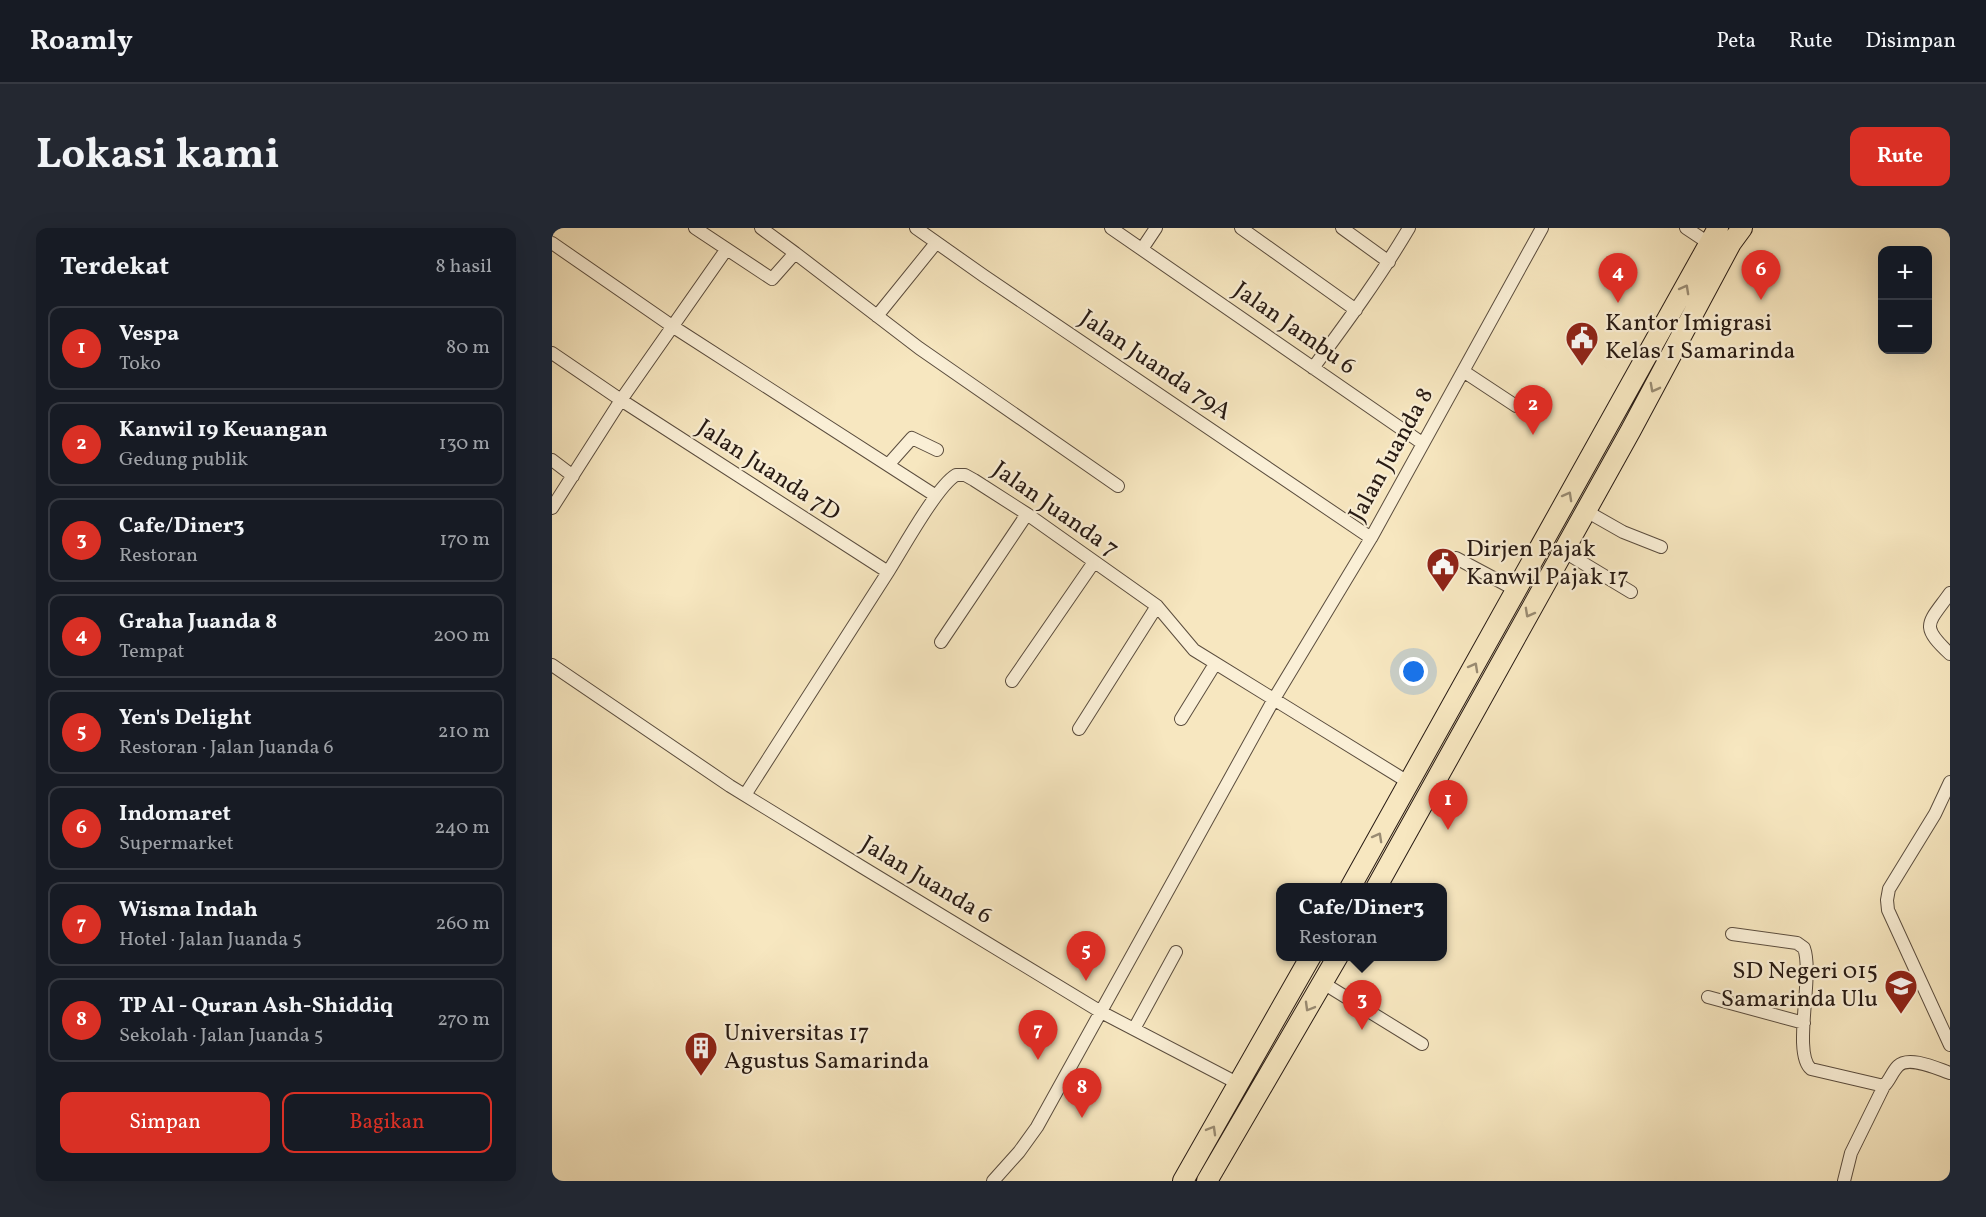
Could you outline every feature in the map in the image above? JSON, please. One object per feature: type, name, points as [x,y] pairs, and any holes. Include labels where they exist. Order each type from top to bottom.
[{"type":"highway","points":[[1379,883],[1586,511],[1725,233]]},
{"type":"highway","points":[[1353,883],[1549,531],[1725,233]]},
{"type":"highway","points":[[1183,1181],[1309,961]]},
{"type":"highway","points":[[1207,1181],[1336,961]]},
{"type":"street","points":[[695,228],[771,279],[795,253]]},
{"type":"street","points":[[761,228],[919,348],[1118,486]]},
{"type":"street","name":"Jalan Juanda 79A","points":[[916,228],[1371,538]]},
{"type":"street","name":"Jalan Jambu 6","points":[[1111,228],[1422,443]]},
{"type":"street","points":[[1142,249],[1156,228]]},
{"type":"street","points":[[1241,228],[1255,232],[1356,310]]},
{"type":"street","points":[[1342,228],[1389,262]]},
{"type":"street","points":[[1313,368],[1389,262],[1408,228]]},
{"type":"street","name":"Jalan Juanda 8","points":[[1274,699],[1371,538],[1542,228]]},
{"type":"street","points":[[1686,228],[1725,233]]},
{"type":"street","points":[[552,243],[672,326],[936,496],[745,795]]},
{"type":"street","points":[[878,316],[936,243]]},
{"type":"street","points":[[552,508],[621,400],[726,250]]},
{"type":"street","name":"Jalan Juanda 7D","points":[[552,353],[888,572]]},
{"type":"street","points":[[1463,371],[1516,406]]},
{"type":"street","points":[[888,465],[912,438],[937,450]]},
{"type":"street","points":[[552,459],[573,476]]},
{"type":"street","name":"Jalan Juanda 7","points":[[936,496],[953,476],[962,474],[974,480],[1027,514],[1157,606],[1172,621],[1189,646],[1408,782]]},
{"type":"street","points":[[1586,511],[1623,532],[1661,547]]},
{"type":"street","points":[[941,642],[1027,514]]},
{"type":"street","points":[[1549,531],[1566,547],[1630,592]]},
{"type":"street","points":[[1456,558],[1516,590]]},
{"type":"street","points":[[1012,681],[1094,562]]},
{"type":"street","points":[[1950,593],[1931,619],[1929,626],[1932,636],[1950,654]]},
{"type":"street","points":[[1079,729],[1157,606]]},
{"type":"street","points":[[1181,719],[1215,664]]},
{"type":"street","name":"Jalan Juanda 6","points":[[552,665],[730,786],[1101,1012],[1239,1084]]},
{"type":"street","points":[[993,1181],[1019,1152],[1037,1127],[1274,699]]},
{"type":"street","points":[[1950,782],[1935,814],[1889,889],[1887,900],[1888,910],[1950,1046]]},
{"type":"street","points":[[1732,934],[1797,943],[1804,948],[1808,987],[1804,1023],[1805,1063],[1811,1069],[1884,1086]]},
{"type":"street","points":[[1134,1029],[1176,952]]},
{"type":"street","points":[[1323,983],[1422,1044]]},
{"type":"street","points":[[1708,997],[1804,1023]]},
{"type":"street","points":[[1844,1181],[1851,1153],[1884,1086],[1899,1065],[1906,1062],[1924,1064],[1950,1073]]},
{"type":"place","name":"Indomaret","points":[[1761,300]]},
{"type":"place","name":"Graha Juanda 8","points":[[1618,303]]},
{"type":"place","name":"Kantor Imigrasi Kelas 1 Samarinda","points":[[1582,367]]},
{"type":"place","name":"Kanwil 19 Keuangan","points":[[1533,435]]},
{"type":"place","name":"Dirjen Pajak Kanwil Pajak 17","points":[[1443,593]]},
{"type":"place","name":"Vespa","points":[[1448,830]]},
{"type":"place","name":"Yen's Delight","points":[[1086,981]]},
{"type":"place","name":"SD Negeri 015 Samarinda Ulu","points":[[1901,1015]]},
{"type":"place","name":"Cafe/Diner3","points":[[1362,1030]]},
{"type":"place","name":"Wisma Indah","points":[[1038,1060]]},
{"type":"place","name":"Universitas 17 Agustus Samarinda","points":[[701,1077]]},
{"type":"place","name":"TP Al - Quran Ash-Shiddiq","points":[[1082,1118]]}]
